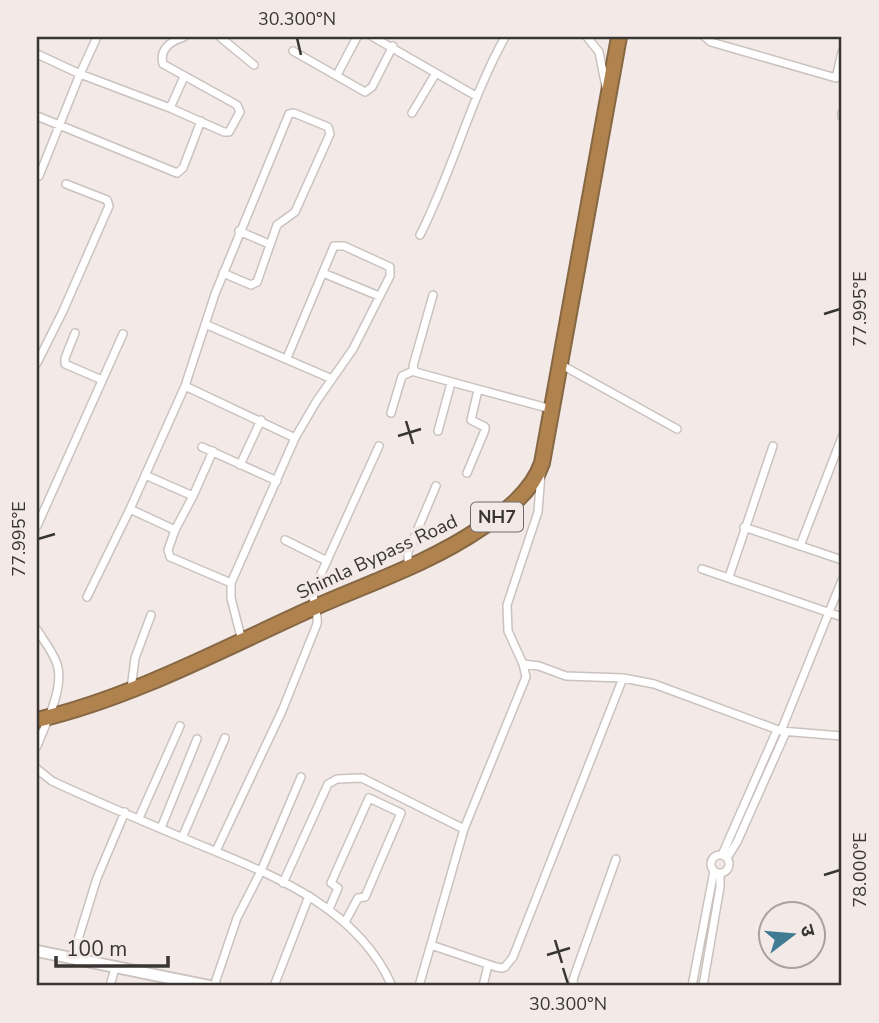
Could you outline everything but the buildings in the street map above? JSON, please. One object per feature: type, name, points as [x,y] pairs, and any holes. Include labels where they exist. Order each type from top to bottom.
[{"type":"highway","name":"Shimla Bypass Road","points":[[43,719],[131,690],[457,543],[511,507],[527,489],[542,463],[619,37]]},
{"type":"street","points":[[37,177],[97,37]]},
{"type":"street","points":[[37,54],[80,74],[228,132],[240,112],[239,107],[184,77],[166,66],[162,60],[170,42],[184,37]]},
{"type":"street","points":[[220,37],[254,65]]},
{"type":"street","points":[[337,75],[357,37]]},
{"type":"street","points":[[373,37],[476,96]]},
{"type":"street","points":[[420,235],[449,172],[476,96],[505,37]]},
{"type":"street","points":[[587,37],[599,52],[608,94]]},
{"type":"street","points":[[705,37],[711,42],[839,79],[842,52]]},
{"type":"street","points":[[293,51],[363,92],[368,91],[393,47]]},
{"type":"street","points":[[412,113],[436,73]]},
{"type":"street","points":[[170,108],[184,77]]},
{"type":"street","points":[[87,597],[185,386],[205,324],[223,273],[239,231],[289,114],[294,113],[325,125],[330,129],[330,134],[295,212],[277,225],[255,284],[251,285],[223,273]]},
{"type":"street","points":[[37,116],[177,173],[184,168],[201,121]]},
{"type":"street","points":[[37,363],[109,206],[107,200],[66,184]]},
{"type":"street","points":[[239,231],[269,244]]},
{"type":"street","points":[[242,640],[231,598],[231,583],[295,438],[353,349],[390,276],[390,267],[344,246],[334,246],[286,358]]},
{"type":"street","points":[[323,273],[379,296]]},
{"type":"street","points":[[414,371],[433,295]]},
{"type":"street","points":[[205,324],[332,379]]},
{"type":"street","points":[[75,333],[65,364],[102,380]]},
{"type":"street","points":[[37,526],[123,334]]},
{"type":"street","points":[[559,363],[677,429]]},
{"type":"street","points":[[391,413],[402,376],[414,371],[552,409]]},
{"type":"street","points":[[438,430],[451,383]]},
{"type":"street","points":[[185,386],[295,438]]},
{"type":"street","points":[[467,473],[485,430],[485,427],[471,422],[478,390]]},
{"type":"street","points":[[240,465],[261,421]]},
{"type":"street","points":[[800,545],[842,437]]},
{"type":"street","points":[[216,851],[282,711],[317,624],[313,592],[379,446]]},
{"type":"street","points":[[729,577],[773,446]]},
{"type":"street","points":[[202,447],[277,481]]},
{"type":"street","points":[[213,451],[168,550],[170,557],[231,583]]},
{"type":"street","points":[[419,986],[464,829],[526,677],[508,631],[507,605],[538,512],[542,463]]},
{"type":"street","points":[[145,475],[193,496]]},
{"type":"street","points":[[408,566],[408,552],[436,486]]},
{"type":"street","points":[[130,509],[175,530]]},
{"type":"street","points":[[744,527],[842,560]]},
{"type":"street","points":[[285,540],[327,561]]},
{"type":"street","points":[[702,569],[842,617]]},
{"type":"street","points":[[717,872],[729,867],[725,857],[781,731],[842,580]]},
{"type":"street","points":[[131,690],[135,658],[151,615]]},
{"type":"street","points":[[37,630],[58,669],[58,684],[43,719],[37,746]]},
{"type":"street","points":[[523,664],[539,666],[566,677],[623,678],[654,684],[781,731],[842,736]]},
{"type":"street","points":[[431,945],[488,965],[505,967],[513,957],[623,678]]},
{"type":"street","points":[[139,818],[180,726]]},
{"type":"street","points":[[183,838],[225,738]]},
{"type":"street","points":[[161,828],[197,739]]},
{"type":"street","points":[[37,769],[52,781],[261,871],[329,909],[345,922],[378,959],[392,986]]},
{"type":"street","points":[[37,951],[211,986],[237,918],[261,871],[301,777]]},
{"type":"street","points":[[283,883],[328,784],[337,779],[362,778],[464,829]]},
{"type":"street","points":[[329,909],[338,888],[331,883],[369,798],[401,813],[365,897],[358,898],[345,922]]},
{"type":"street","points":[[72,959],[97,878],[125,813]]},
{"type":"street","points":[[703,986],[720,887],[711,860],[716,855],[725,857]]},
{"type":"street","points":[[574,986],[572,980],[616,859]]},
{"type":"street","points":[[692,986],[717,872]]},
{"type":"street","points":[[274,986],[309,897]]},
{"type":"street","points":[[483,986],[488,965]]},
{"type":"street","points":[[110,986],[115,968]]}]
